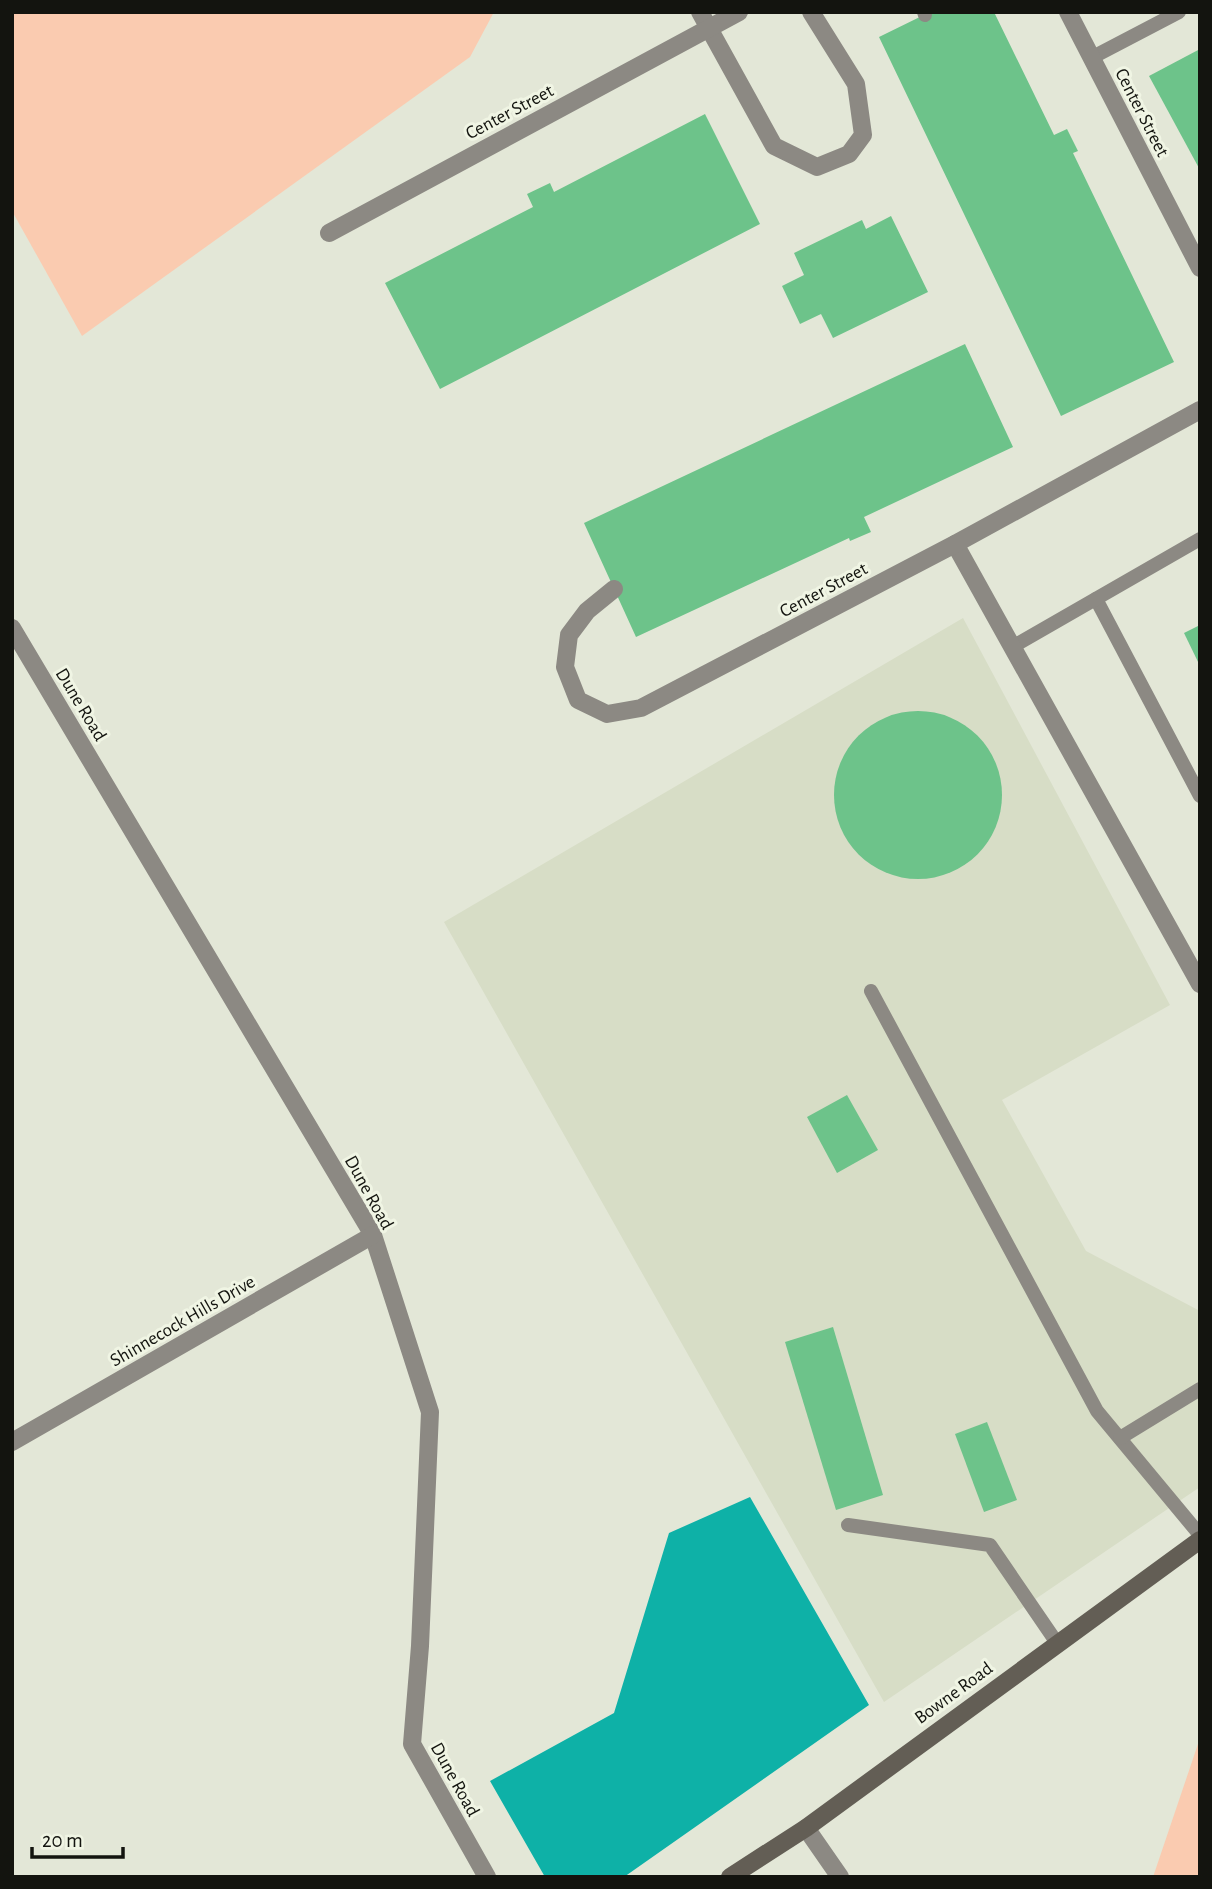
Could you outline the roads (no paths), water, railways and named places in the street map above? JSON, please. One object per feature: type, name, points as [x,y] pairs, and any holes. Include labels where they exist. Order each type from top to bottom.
[{"type":"street","name":"Center Street","points":[[329,233],[705,20],[739,12]]},
{"type":"street","points":[[705,20],[736,81],[774,146],[817,167],[849,154],[863,135],[856,84],[811,12]]},
{"type":"street","name":"Center Street","points":[[1068,12],[1200,268]]},
{"type":"street","name":"Center Street","points":[[614,589],[587,611],[569,635],[565,667],[578,700],[607,714],[641,708],[955,544],[1200,410]]},
{"type":"street","points":[[955,544],[1199,981]]},
{"type":"street","name":"Dune Road","points":[[12,628],[373,1235],[430,1412],[420,1646],[412,1744],[487,1877]]},
{"type":"street","name":"Shinnecock Hills Drive","points":[[12,1443],[373,1235]]},
{"type":"street","name":"Bowne Road","points":[[730,1877],[806,1828],[1200,1537]]},
{"type":"street","points":[[806,1828],[840,1877]]},
{"type":"lane","points":[[1091,58],[1179,12]]},
{"type":"lane","points":[[1012,647],[1200,539]]},
{"type":"lane","points":[[1096,599],[1200,796]]},
{"type":"lane","points":[[871,991],[1097,1411],[1200,1537]]},
{"type":"lane","points":[[1120,1438],[1200,1389]]},
{"type":"lane","points":[[848,1525],[990,1545],[1058,1643]]},
{"type":"water","points":[[750,1497],[869,1705],[624,1877],[545,1877],[490,1781],[614,1713],[669,1533]]}]
